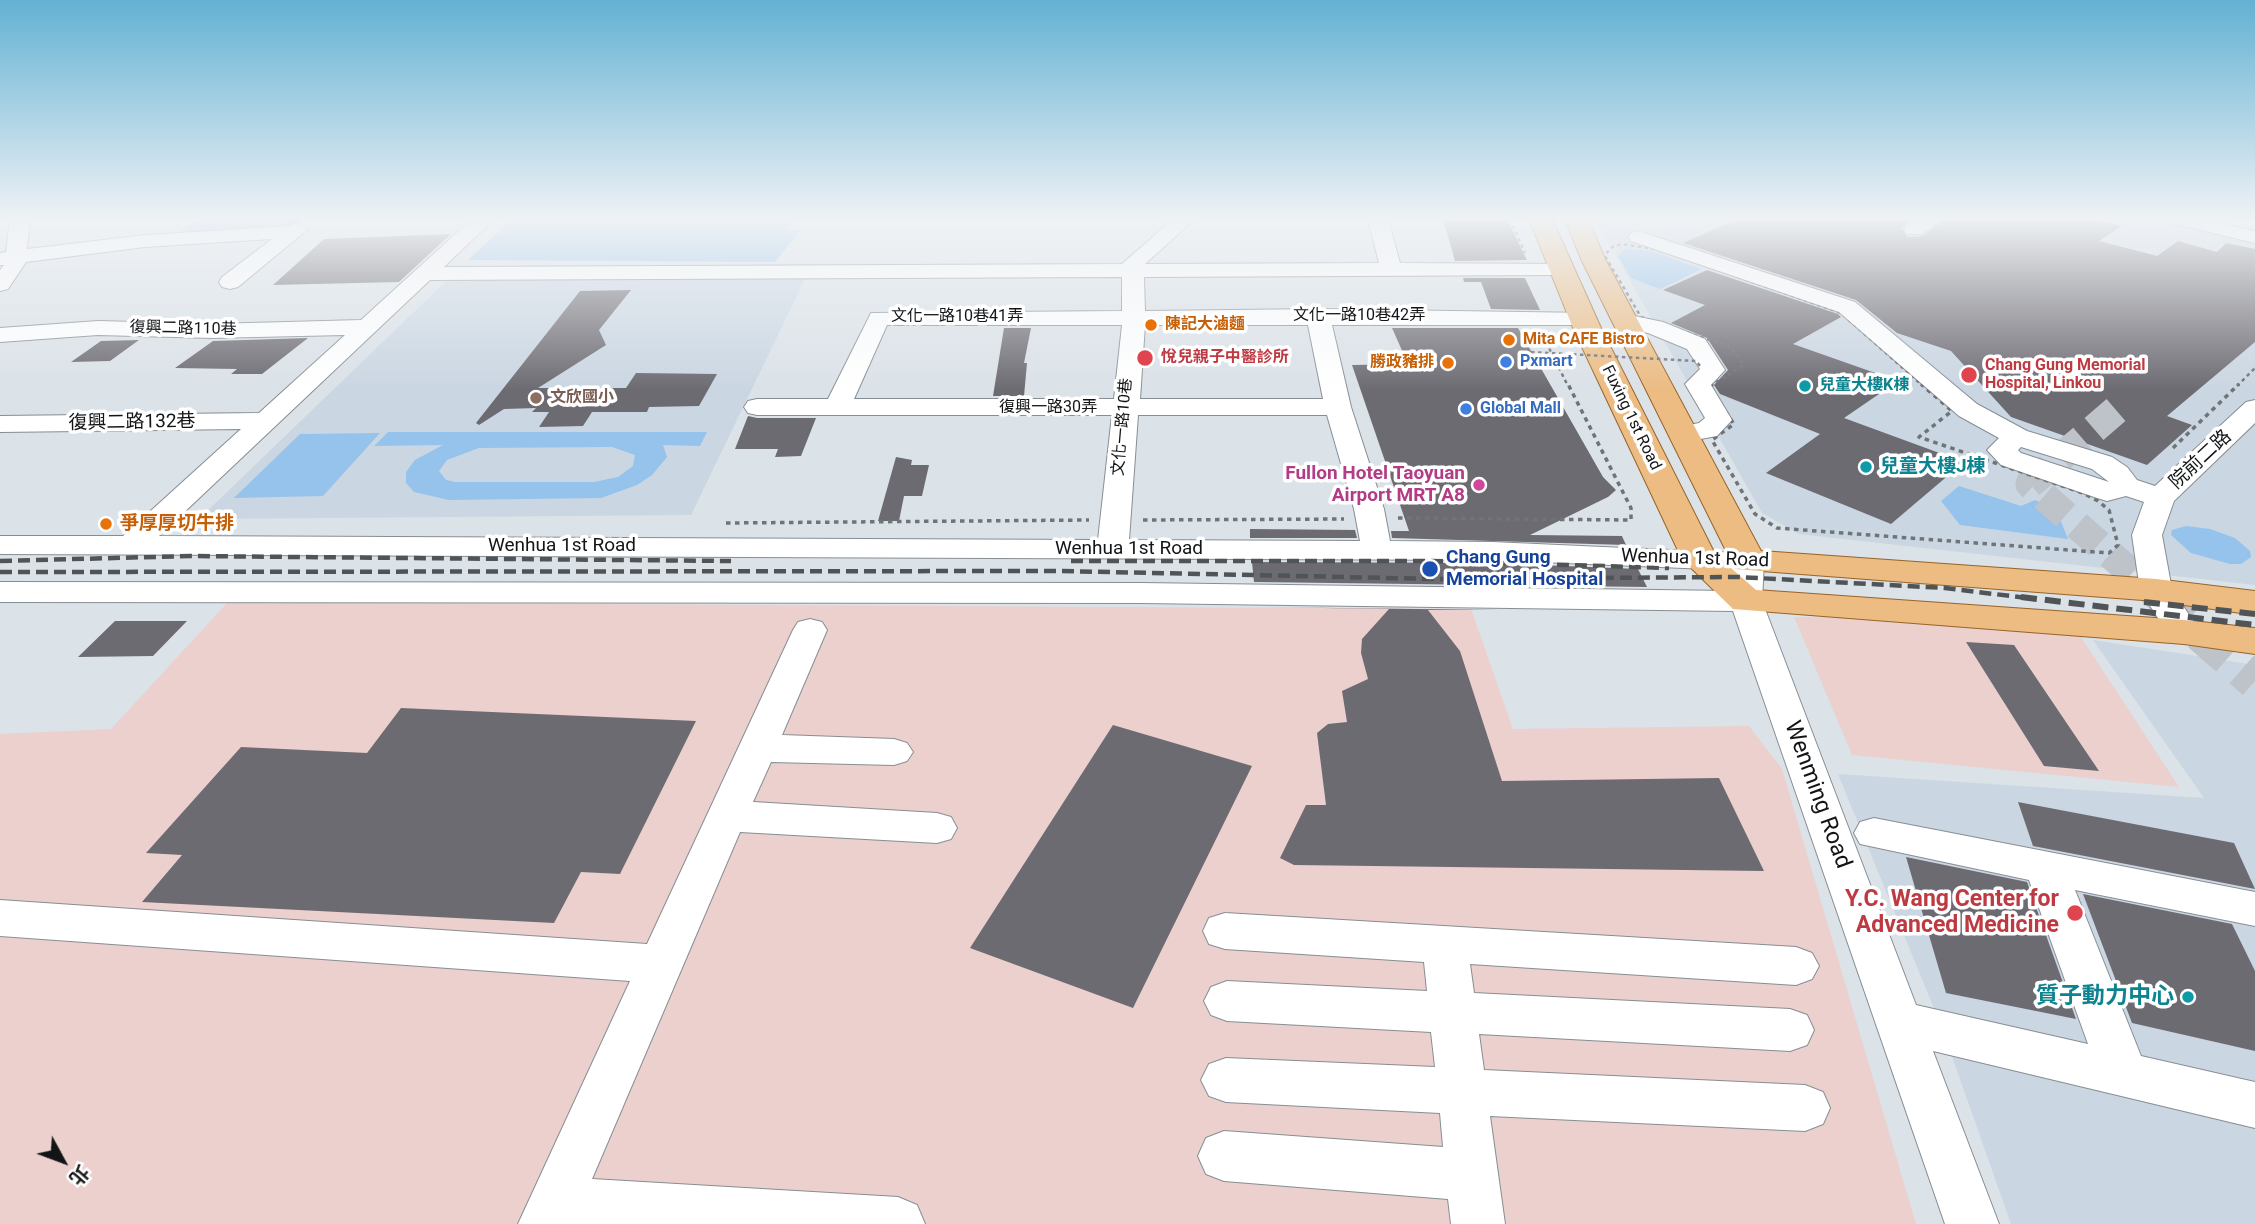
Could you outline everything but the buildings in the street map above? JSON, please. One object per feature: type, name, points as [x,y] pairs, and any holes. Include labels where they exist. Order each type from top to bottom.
[{"type":"main road","name":"Fuxing 1st Road","points":[[1562,276],[1700,559],[1747,581]]},
{"type":"main road","name":"Fuxing 1st Road","points":[[1604,276],[1684,434],[1747,581]]},
{"type":"main road","name":"Wenhua 1st Road","points":[[1747,581],[2156,590],[2255,603]]},
{"type":"main road","name":"Wenhua 1st Road","points":[[1747,581],[2184,632],[2252,636]]},
{"type":"street","points":[[230,282],[237,276]]},
{"type":"street","points":[[133,544],[366,327],[427,276]]},
{"type":"street","name":"文化一路10巷","points":[[1114,534],[1134,317],[1134,276]]},
{"type":"street","points":[[1755,276],[1847,307],[1968,410],[2017,437],[2001,450],[2011,459],[2107,492],[2127,486],[2160,498]]},
{"type":"street","points":[[1518,328],[1549,326],[1582,317],[1622,314],[1696,344],[1713,370],[1698,384],[1719,420],[1707,430],[1684,434]]},
{"type":"street","points":[[1318,316],[1338,407],[1377,552]]},
{"type":"street","name":"文化一路10巷42弄","points":[[1134,317],[1582,317]]},
{"type":"street","name":"文化一路10巷41弄","points":[[837,408],[878,318],[1134,317]]},
{"type":"street","name":"復興二路110巷","points":[[0,335],[98,328],[212,331],[366,327]]},
{"type":"street","name":"復興一路30弄","points":[[757,407],[1338,407]]},
{"type":"street","name":"院前二路","points":[[2184,632],[2156,590],[2147,535],[2160,498],[2255,408]]},
{"type":"street","name":"復興二路132巷","points":[[0,424],[265,421]]},
{"type":"street","name":"Wenhua 1st Road","points":[[0,545],[1114,534],[1377,552],[1492,551],[1700,559]]},
{"type":"street","name":"Wenhua 1st Road","points":[[0,592],[1141,593],[1747,581]]},
{"type":"street","name":"Wenming Road","points":[[1747,581],[1898,1022],[1972,1224]]},
{"type":"street","points":[[810,630],[549,1213],[898,1224]]},
{"type":"street","points":[[758,748],[894,752]]},
{"type":"street","points":[[727,816],[937,828]]},
{"type":"street","points":[[1874,832],[2255,909]]},
{"type":"street","points":[[2045,867],[2124,1075]]},
{"type":"street","points":[[0,918],[661,964]]},
{"type":"street","points":[[1225,931],[1796,966]]},
{"type":"street","points":[[1224,1156],[1475,1199],[1445,945]]},
{"type":"street","points":[[1227,1001],[1790,1030]]},
{"type":"street","points":[[1898,1022],[2255,1105]]},
{"type":"street","points":[[1226,1080],[1805,1108]]},
{"type":"path","points":[[1617,276],[1642,317],[1731,347],[1744,365],[1708,387],[1734,424],[1712,440],[1755,514],[1777,528],[2109,553],[2118,545],[2109,510],[2098,501],[1919,437],[1952,411],[1841,313],[1736,276]]},
{"type":"path","points":[[714,523],[1114,534],[1370,519],[1585,517],[1631,520],[1631,508],[1542,338],[1549,326]]},
{"type":"path","points":[[1531,352],[1696,360],[1700,366]]},
{"type":"path","points":[[2169,452],[2255,368]]},
{"type":"shaded area","name":"Chang Gung Memorial Hospital, Linkou","points":[[1627,276],[2255,276],[2255,585],[1799,534],[1762,513]]},
{"type":"shaded area","points":[[1630,276],[1687,276],[1660,289]]},
{"type":"shaded area","name":"文欣國小","points":[[805,279],[691,515],[199,519],[446,281]]},
{"type":"shaded area","points":[[388,432],[707,432],[700,446],[663,445],[667,457],[652,475],[637,485],[601,498],[449,500],[414,492],[406,483],[406,472],[415,460],[443,445],[374,446]],"holes":[[[612,447],[635,455],[633,466],[618,477],[594,482],[455,482],[446,480],[439,471],[447,460],[479,448]]]},
{"type":"shaded area","points":[[380,433],[323,496],[234,498],[300,434]]},
{"type":"shaded area","points":[[1959,486],[2021,506],[2035,500],[2056,509],[2068,539],[1960,525],[1941,501]]},
{"type":"shaded area","points":[[2186,526],[2210,529],[2235,538],[2250,551],[2251,557],[2241,564],[2230,564],[2191,553],[2171,535],[2172,530]]},
{"type":"shaded area","points":[[228,602],[1471,609],[1513,729],[1749,726],[1782,769],[1916,1224],[0,1224],[0,734],[111,729]]},
{"type":"shaded area","points":[[1794,617],[1920,618],[2079,634],[2179,787],[1852,755]]},
{"type":"shaded area","name":"Y.C. Wang Center for Advanced Medicine","points":[[2093,640],[2255,665],[2255,1224],[2011,1224],[1942,1028],[1838,774],[2204,798]]},
{"type":"tunnel","points":[[2116,410],[2030,484],[2161,599]]},
{"type":"tunnel","points":[[2159,597],[2255,681]]},
{"type":"railway","points":[[0,561],[190,556],[731,561]]},
{"type":"railway","points":[[1071,561],[1431,561],[1669,568]]},
{"type":"railway","points":[[0,572],[1062,571],[1438,579],[1738,577],[1945,588],[2035,599]]},
{"type":"railway","points":[[2021,597],[2255,625]]},
{"type":"railway","points":[[2144,602],[2255,614]]},
{"type":"place","name":"陳記大滷麵","points":[[1151,325]]},
{"type":"place","name":"Mita CAFE Bistro","points":[[1509,340]]},
{"type":"place","name":"悅兒親子中醫診所","points":[[1145,358]]},
{"type":"place","name":"Pxmart","points":[[1506,362]]},
{"type":"place","name":"勝政豬排","points":[[1448,363]]},
{"type":"place","name":"Chang Gung Memorial Hospital, Linkou","points":[[1969,375]]},
{"type":"place","name":"兒童大樓K棟","points":[[1805,386]]},
{"type":"place","name":"文欣國小","points":[[536,398]]},
{"type":"place","name":"Global Mall","points":[[1466,409]]},
{"type":"place","name":"兒童大樓J棟","points":[[1866,467]]},
{"type":"place","name":"Fullon Hotel Taoyuan Airport MRT A8","points":[[1479,485]]},
{"type":"place","name":"爭厚厚切牛排","points":[[106,524]]},
{"type":"place","name":"Chang Gung Memorial Hospital","points":[[1430,569]]},
{"type":"place","name":"Y.C. Wang Center for Advanced Medicine","points":[[2075,913]]},
{"type":"place","name":"質子動力中心","points":[[2188,997]]}]
